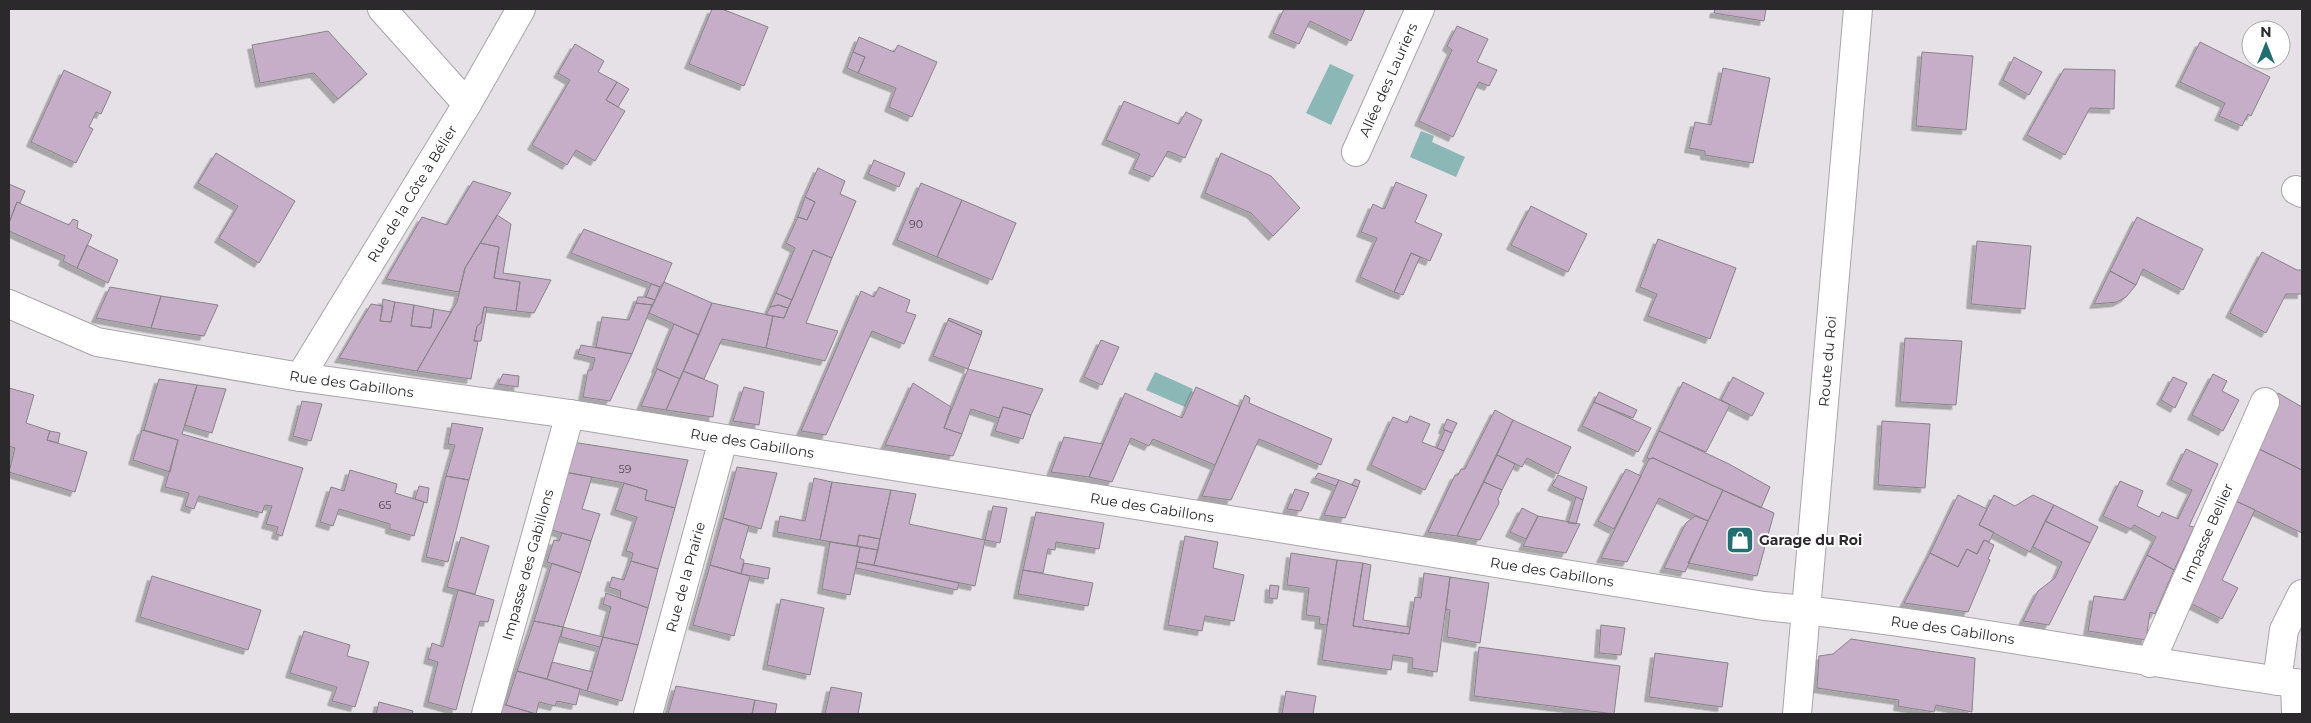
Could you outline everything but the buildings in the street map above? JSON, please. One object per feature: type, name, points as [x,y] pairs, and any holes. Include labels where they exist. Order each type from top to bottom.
[{"type":"street","points":[[382,9],[466,104]]},
{"type":"street","name":"Rue de la Côte à Bélier","points":[[300,377],[466,104],[521,9]]},
{"type":"street","name":"Allée des Lauriers","points":[[1356,152],[1420,9]]},
{"type":"street","name":"Route du Roi","points":[[1797,714],[1858,9]]},
{"type":"street","name":"Rue des Gabillons","points":[[9,304],[97,342],[300,377],[570,414],[1764,606],[1842,614],[2150,663],[2291,683]]},
{"type":"street","name":"Impasse Bellier","points":[[2150,663],[2265,402]]},
{"type":"street","name":"Impasse des Gabillons","points":[[486,714],[570,414]]},
{"type":"street","name":"Rue de la Prairie","points":[[648,714],[724,440]]},
{"type":"street","points":[[2296,714],[2284,630],[2302,594]]},
{"type":"water","points":[[1330,64],[1354,75],[1331,125],[1306,113]]},
{"type":"water","points":[[1421,131],[1434,136],[1432,142],[1465,157],[1456,177],[1410,157]]},
{"type":"water","points":[[1155,372],[1193,389],[1185,407],[1146,390]]},
{"type":"place","name":"Garage du Roi","points":[[1740,540]]}]
